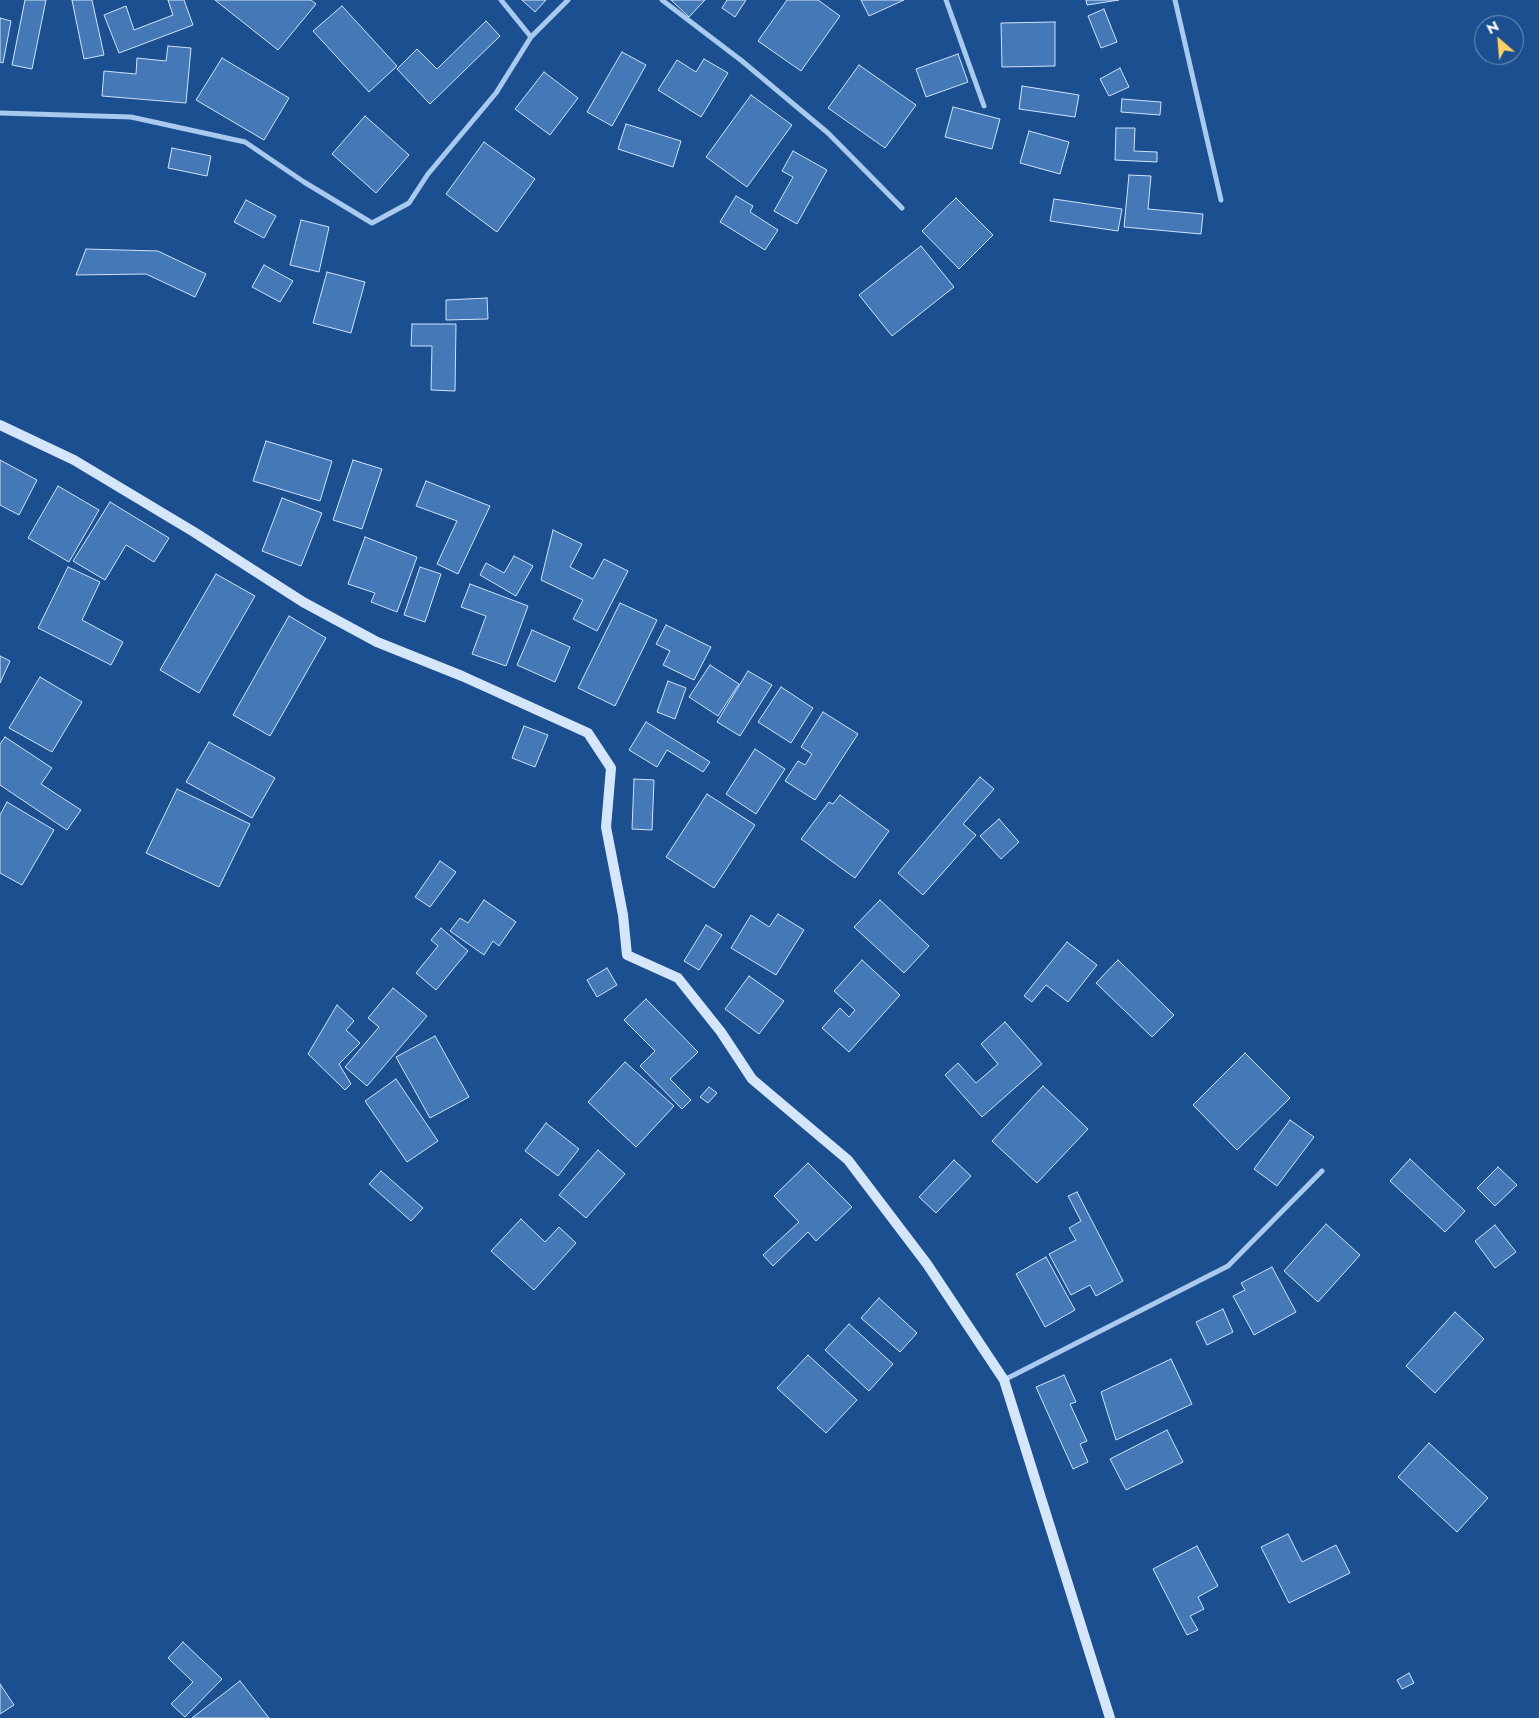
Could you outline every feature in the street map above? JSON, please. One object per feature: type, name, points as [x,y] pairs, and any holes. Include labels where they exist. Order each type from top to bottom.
[{"type":"street","points":[[501,0],[531,37]]},
{"type":"street","points":[[0,113],[131,117],[246,142],[304,182],[372,223],[410,203],[428,174],[496,92],[531,37],[568,0]]},
{"type":"street","points":[[662,0],[742,61],[828,133],[902,208]]},
{"type":"street","points":[[946,0],[984,106]]},
{"type":"street","points":[[1176,0],[1221,200]]},
{"type":"street","points":[[0,425],[74,460],[194,532],[303,602],[376,642],[462,676],[588,733],[611,768],[606,827],[623,915],[627,955],[678,978],[722,1032],[752,1079],[848,1160],[927,1264],[1004,1380],[1110,1718]]},
{"type":"street","points":[[1004,1380],[1228,1266],[1322,1171]]},
{"type":"building","points":[[25,0],[46,0],[32,69],[12,65]]},
{"type":"building","points":[[72,0],[92,0],[104,55],[84,59]]},
{"type":"building","points":[[168,0],[184,0],[193,25],[119,53],[104,15],[126,6],[134,30],[173,15]]},
{"type":"building","points":[[215,0],[311,0],[316,4],[278,50]]},
{"type":"building","points":[[522,0],[546,0],[535,12]]},
{"type":"building","points":[[671,0],[705,0],[689,17]]},
{"type":"building","points":[[727,0],[746,0],[735,17],[722,8]]},
{"type":"building","points":[[787,0],[818,0],[840,16],[801,71],[758,41]]},
{"type":"building","points":[[861,0],[904,0],[869,16]]},
{"type":"building","points":[[1086,0],[1119,0],[1087,5]]},
{"type":"building","points":[[342,6],[397,66],[369,92],[313,31]]},
{"type":"building","points":[[1104,9],[1117,42],[1101,48],[1088,16]]},
{"type":"building","points":[[0,18],[11,21],[3,63],[0,62]]},
{"type":"building","points":[[486,21],[500,36],[430,104],[397,69],[417,49],[437,69]]},
{"type":"building","points":[[1055,22],[1055,66],[1002,67],[1001,23]]},
{"type":"building","points":[[168,46],[191,48],[186,103],[102,96],[104,71],[136,74],[137,58],[166,61]]},
{"type":"building","points":[[622,52],[646,65],[612,126],[587,112]]},
{"type":"building","points":[[958,54],[968,82],[926,97],[916,69]]},
{"type":"building","points":[[222,58],[289,98],[264,140],[196,100]]},
{"type":"building","points":[[704,59],[728,73],[701,117],[658,90],[677,60],[696,72]]},
{"type":"building","points":[[859,65],[916,105],[885,148],[828,108]]},
{"type":"building","points":[[1120,68],[1129,87],[1109,96],[1100,79]]},
{"type":"building","points":[[544,72],[578,98],[550,135],[515,109]]},
{"type":"building","points":[[1022,86],[1079,95],[1075,117],[1019,109]]},
{"type":"building","points":[[751,95],[792,125],[747,187],[706,157]]},
{"type":"building","points":[[1122,99],[1161,102],[1160,115],[1121,112]]},
{"type":"building","points":[[953,107],[1000,119],[992,149],[945,137]]},
{"type":"building","points":[[365,116],[409,155],[376,193],[332,154]]},
{"type":"building","points":[[626,124],[681,141],[673,167],[618,149]]},
{"type":"building","points":[[1116,128],[1135,128],[1134,151],[1157,152],[1157,162],[1115,160]]},
{"type":"building","points":[[1029,131],[1069,142],[1060,174],[1020,163]]},
{"type":"building","points":[[484,142],[535,179],[497,232],[446,194]]},
{"type":"building","points":[[172,148],[211,156],[207,176],[168,168]]},
{"type":"building","points":[[793,151],[827,170],[797,224],[774,211],[793,177],[782,171]]},
{"type":"building","points":[[1129,175],[1151,176],[1148,209],[1203,214],[1201,234],[1124,227]]},
{"type":"building","points":[[736,196],[753,206],[750,212],[778,230],[765,250],[720,222]]},
{"type":"building","points":[[956,198],[993,235],[959,269],[922,231]]},
{"type":"building","points":[[1054,199],[1122,209],[1118,231],[1050,221]]},
{"type":"building","points":[[246,200],[276,216],[264,238],[234,222]]},
{"type":"building","points":[[301,220],[329,227],[319,272],[290,265]]},
{"type":"building","points":[[921,246],[954,287],[892,336],[859,295]]},
{"type":"building","points":[[86,249],[158,251],[206,274],[195,297],[146,274],[76,275]]},
{"type":"building","points":[[264,265],[293,281],[280,302],[252,287]]},
{"type":"building","points":[[327,272],[365,282],[351,333],[313,323]]},
{"type":"building","points":[[487,298],[488,319],[446,320],[446,300]]},
{"type":"building","points":[[412,324],[456,324],[455,391],[431,390],[432,346],[411,346]]},
{"type":"building","points":[[266,441],[332,461],[320,501],[253,481]]},
{"type":"building","points":[[0,460],[37,480],[19,515],[0,505]]},
{"type":"building","points":[[353,460],[382,469],[362,529],[333,520]]},
{"type":"building","points":[[426,481],[490,506],[458,574],[437,564],[457,521],[416,506]]},
{"type":"building","points":[[58,486],[99,510],[69,562],[28,538]]},
{"type":"building","points":[[282,498],[322,513],[301,566],[262,551]]},
{"type":"building","points":[[110,502],[169,538],[154,562],[126,545],[105,580],[73,561]]},
{"type":"building","points":[[553,530],[582,544],[570,567],[593,579],[604,559],[628,571],[597,631],[573,619],[583,600],[541,580]]},
{"type":"building","points":[[365,537],[417,557],[397,612],[371,602],[375,593],[348,584]]},
{"type":"building","points":[[514,556],[533,566],[516,596],[480,575],[486,563],[504,573]]},
{"type":"building","points":[[68,567],[100,582],[82,620],[123,642],[111,665],[38,628]]},
{"type":"building","points":[[420,567],[441,574],[425,622],[404,615]]},
{"type":"building","points":[[216,574],[255,596],[199,693],[160,670]]},
{"type":"building","points":[[470,584],[528,606],[506,666],[472,654],[486,616],[461,607]]},
{"type":"building","points":[[620,603],[657,620],[615,706],[578,688]]},
{"type":"building","points":[[289,616],[326,638],[270,736],[233,715]]},
{"type":"building","points":[[666,625],[711,647],[694,680],[663,665],[670,651],[656,644]]},
{"type":"building","points":[[532,630],[570,647],[555,682],[517,665]]},
{"type":"building","points":[[0,656],[10,661],[0,683]]},
{"type":"building","points":[[710,665],[739,684],[718,716],[689,697]]},
{"type":"building","points":[[748,671],[772,685],[740,736],[717,722]]},
{"type":"building","points":[[40,677],[82,702],[52,752],[9,728]]},
{"type":"building","points":[[668,681],[686,688],[675,719],[657,712]]},
{"type":"building","points":[[781,687],[813,708],[791,743],[758,722]]},
{"type":"building","points":[[823,712],[858,734],[815,800],[785,781],[798,761],[805,765],[812,754],[801,747]]},
{"type":"building","points":[[646,722],[710,762],[703,772],[667,750],[657,767],[629,750]]},
{"type":"building","points":[[524,726],[548,735],[535,767],[512,758]]},
{"type":"building","points":[[5,737],[52,768],[41,784],[81,810],[67,830],[0,785],[0,744]]},
{"type":"building","points":[[209,742],[275,778],[252,818],[186,782]]},
{"type":"building","points":[[755,749],[785,769],[756,814],[726,794]]},
{"type":"building","points":[[980,777],[994,789],[963,824],[976,835],[923,895],[898,873]]},
{"type":"building","points":[[634,779],[654,780],[652,830],[632,829]]},
{"type":"building","points":[[177,789],[250,824],[219,887],[146,853]]},
{"type":"building","points":[[707,794],[755,825],[714,888],[666,857]]},
{"type":"building","points":[[840,795],[889,831],[855,878],[801,839],[829,802],[833,804]]},
{"type":"building","points":[[7,802],[54,830],[22,885],[0,873],[0,815]]},
{"type":"building","points":[[999,819],[1019,842],[1001,859],[980,836]]},
{"type":"building","points":[[440,861],[456,872],[430,907],[415,897]]},
{"type":"building","points":[[484,900],[516,922],[499,946],[493,941],[484,955],[450,931],[460,918],[468,923]]},
{"type":"building","points":[[880,900],[929,946],[904,973],[854,927]]},
{"type":"building","points":[[778,914],[804,930],[776,975],[731,948],[751,915],[769,927]]},
{"type":"building","points":[[706,925],[722,935],[699,970],[684,961]]},
{"type":"building","points":[[441,928],[468,951],[436,990],[416,973],[438,946],[431,940]]},
{"type":"building","points":[[1067,942],[1097,965],[1068,1002],[1046,985],[1032,1002],[1024,996]]},
{"type":"building","points":[[862,960],[900,995],[849,1052],[822,1028],[840,1008],[849,1017],[855,1010],[834,991]]},
{"type":"building","points":[[1118,960],[1174,1015],[1152,1037],[1096,983]]},
{"type":"building","points":[[607,968],[617,985],[597,997],[587,980]]},
{"type":"building","points":[[749,976],[784,1001],[759,1034],[725,1009]]},
{"type":"building","points":[[393,988],[427,1016],[367,1086],[345,1067],[379,1027],[368,1018]]},
{"type":"building","points":[[646,999],[698,1052],[670,1079],[691,1100],[682,1109],[640,1066],[655,1051],[624,1020]]},
{"type":"building","points":[[337,1005],[354,1021],[346,1030],[360,1043],[339,1064],[351,1084],[345,1090],[308,1054]]},
{"type":"building","points":[[1005,1022],[1042,1064],[982,1117],[945,1075],[958,1063],[976,1083],[998,1064],[981,1044]]},
{"type":"building","points":[[435,1036],[469,1097],[430,1118],[396,1057]]},
{"type":"building","points":[[1245,1053],[1290,1098],[1237,1150],[1193,1105]]},
{"type":"building","points":[[625,1062],[674,1106],[636,1147],[588,1102]]},
{"type":"building","points":[[396,1079],[438,1141],[407,1162],[365,1101]]},
{"type":"building","points":[[1043,1086],[1088,1129],[1037,1183],[992,1141]]},
{"type":"building","points":[[709,1087],[717,1093],[708,1103],[700,1097]]},
{"type":"building","points":[[1290,1120],[1314,1137],[1277,1186],[1254,1169]]},
{"type":"building","points":[[546,1123],[579,1149],[558,1176],[525,1151]]},
{"type":"building","points":[[598,1150],[625,1174],[586,1218],[559,1195]]},
{"type":"building","points":[[1410,1159],[1465,1211],[1445,1232],[1390,1181]]},
{"type":"building","points":[[954,1160],[971,1176],[936,1213],[919,1197]]},
{"type":"building","points":[[808,1163],[852,1207],[816,1241],[808,1232],[773,1266],[763,1255],[799,1222],[774,1196]]},
{"type":"building","points":[[1498,1167],[1517,1185],[1495,1206],[1477,1188]]},
{"type":"building","points":[[381,1171],[423,1208],[411,1221],[369,1184]]},
{"type":"building","points":[[1077,1192],[1123,1281],[1096,1296],[1090,1285],[1071,1295],[1049,1254],[1076,1240],[1069,1228],[1081,1221],[1068,1196]]},
{"type":"building","points":[[521,1219],[545,1242],[559,1227],[576,1243],[534,1290],[491,1251]]},
{"type":"building","points":[[1326,1224],[1360,1255],[1318,1302],[1284,1271]]},
{"type":"building","points":[[1495,1225],[1516,1252],[1495,1268],[1475,1241]]},
{"type":"building","points":[[1046,1257],[1075,1310],[1045,1327],[1016,1274]]},
{"type":"building","points":[[1272,1267],[1296,1312],[1254,1335],[1233,1296],[1245,1290],[1241,1283]]},
{"type":"building","points":[[879,1298],[917,1333],[900,1352],[861,1318]]},
{"type":"building","points":[[1223,1309],[1233,1332],[1207,1345],[1196,1322]]},
{"type":"building","points":[[1455,1312],[1484,1339],[1435,1393],[1406,1366]]},
{"type":"building","points":[[849,1324],[893,1364],[869,1391],[825,1350]]},
{"type":"building","points":[[808,1355],[857,1400],[826,1433],[777,1388]]},
{"type":"building","points":[[1171,1359],[1192,1404],[1116,1440],[1101,1392]]},
{"type":"building","points":[[1064,1375],[1076,1402],[1070,1404],[1087,1441],[1080,1444],[1088,1462],[1073,1469],[1036,1387]]},
{"type":"building","points":[[1167,1430],[1183,1462],[1126,1490],[1110,1459]]},
{"type":"building","points":[[1429,1443],[1488,1498],[1457,1532],[1398,1477]]},
{"type":"building","points":[[1288,1534],[1302,1562],[1336,1545],[1350,1573],[1289,1603],[1261,1547]]},
{"type":"building","points":[[1197,1546],[1218,1586],[1198,1597],[1204,1609],[1190,1616],[1198,1630],[1187,1635],[1153,1569]]},
{"type":"building","points":[[183,1642],[222,1679],[185,1717],[171,1704],[193,1682],[168,1658]]},
{"type":"building","points":[[1409,1673],[1414,1683],[1402,1689],[1397,1680]]},
{"type":"building","points":[[240,1681],[269,1718],[192,1718]]},
{"type":"building","points":[[0,1684],[14,1705],[0,1714]]}]
